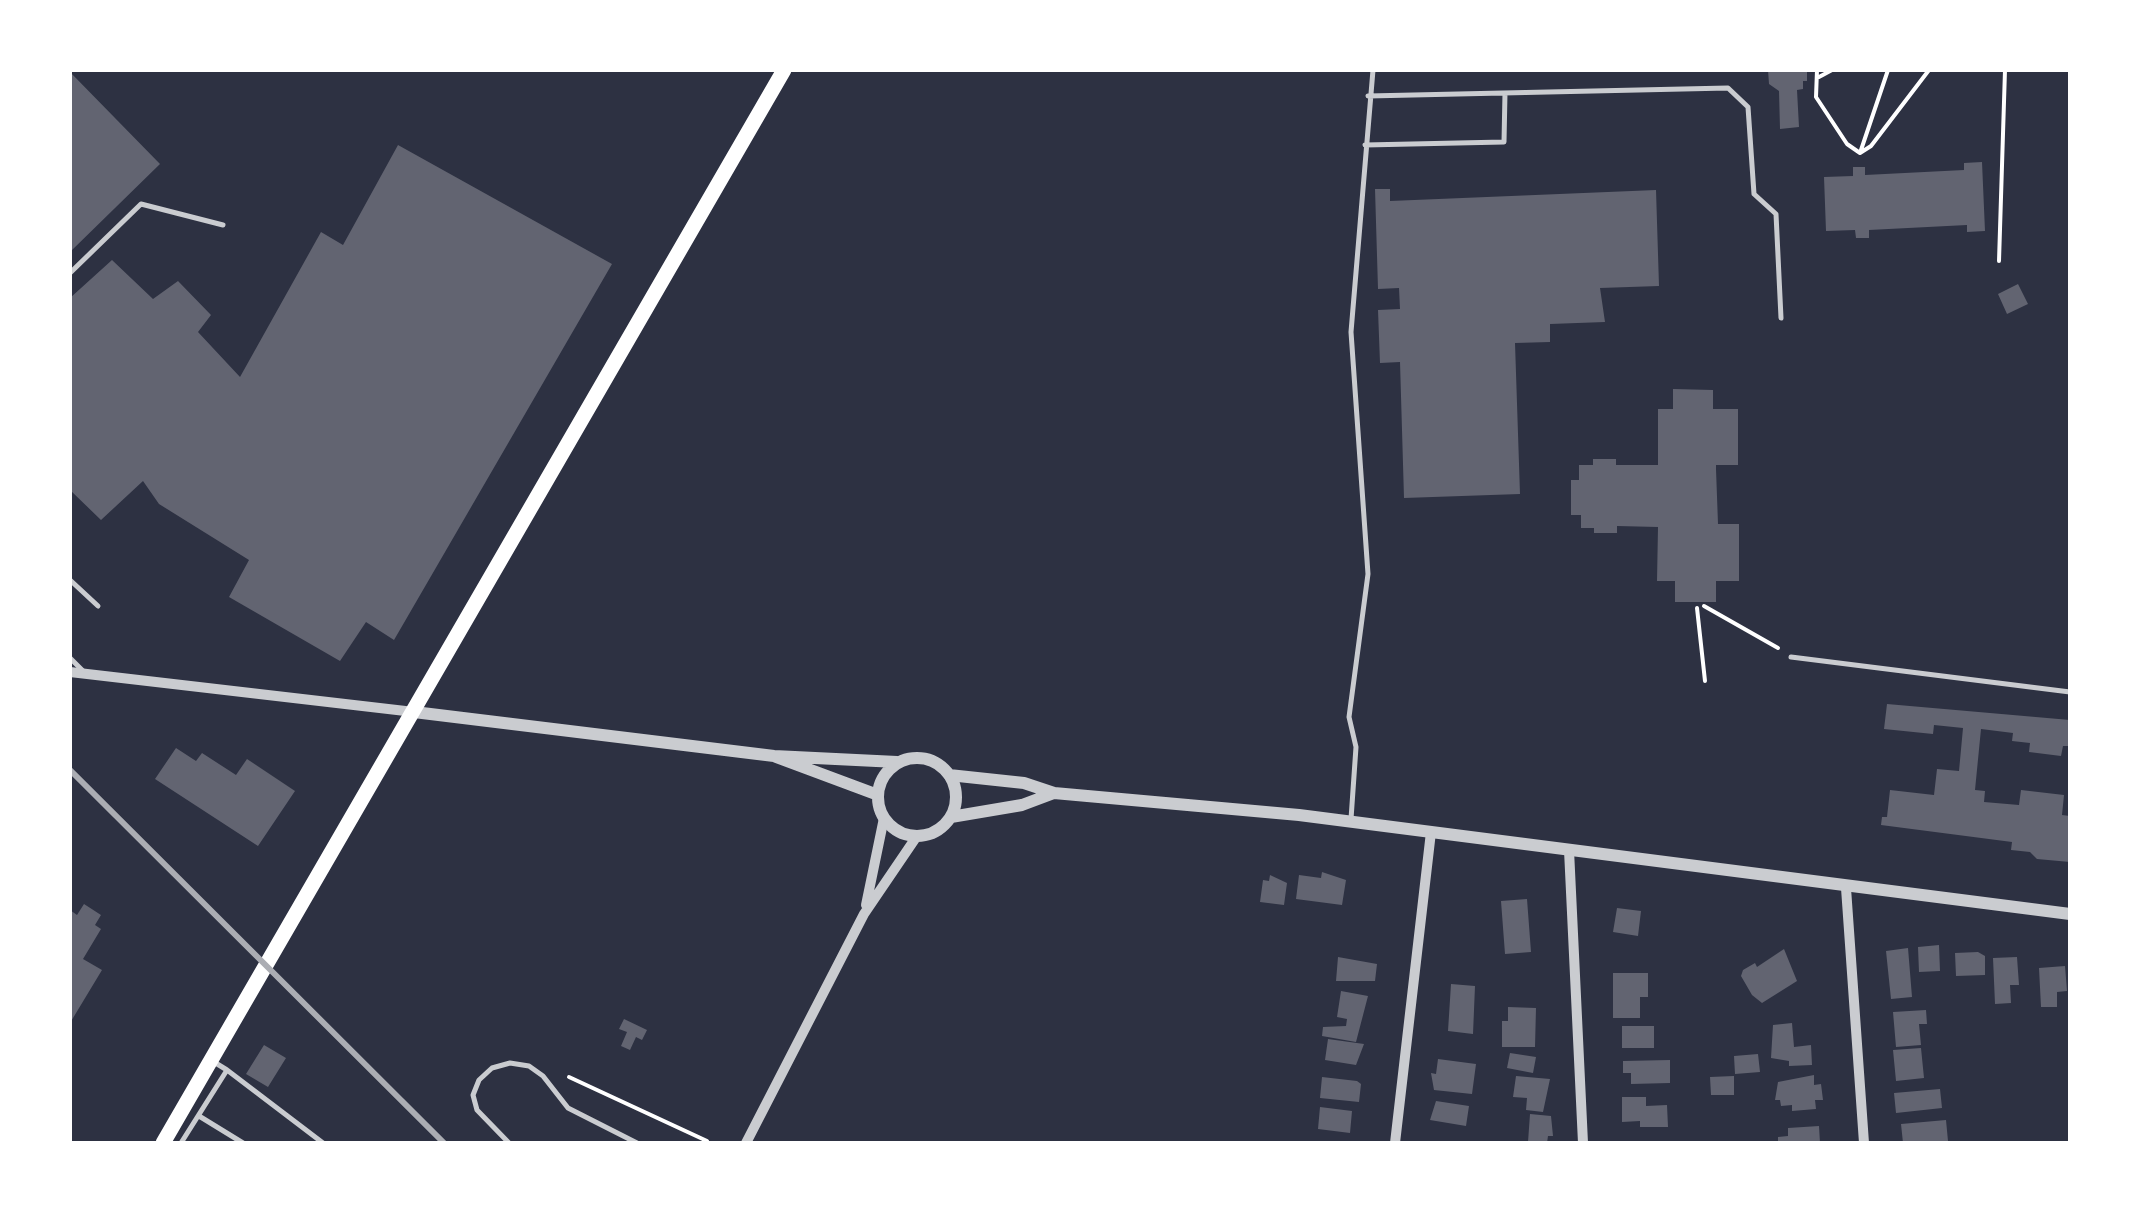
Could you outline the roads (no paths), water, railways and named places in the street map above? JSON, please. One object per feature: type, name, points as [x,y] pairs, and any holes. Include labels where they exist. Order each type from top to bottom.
[{"type":"main road","points":[[164,1143],[784,70]]},
{"type":"street","points":[[70,672],[774,756],[932,761],[949,775],[956,792],[950,817],[942,828],[917,836],[903,834],[884,818]]},
{"type":"street","points":[[774,756],[878,794]]},
{"type":"street","points":[[864,914],[884,818],[878,794],[880,782],[897,762]]},
{"type":"street","points":[[949,775],[1024,784],[1054,793],[1350,822],[2070,914]]},
{"type":"street","points":[[950,817],[1022,805],[1054,793]]},
{"type":"street","points":[[1395,1143],[1430,832]]},
{"type":"street","points":[[746,1143],[864,914],[917,836]]},
{"type":"street","points":[[1569,850],[1583,1143]]},
{"type":"street","points":[[1846,888],[1864,1143]]},
{"type":"lane","points":[[1350,822],[1356,747],[1348,718],[1368,574],[1351,332],[1373,70]]},
{"type":"lane","points":[[1368,96],[1728,88],[1748,107],[1754,194],[1776,214],[1781,318]]},
{"type":"lane","points":[[1364,145],[1504,142],[1505,93]]},
{"type":"lane","points":[[70,274],[142,204],[223,226]]},
{"type":"lane","points":[[70,580],[98,606]]},
{"type":"lane","points":[[70,658],[86,674]]},
{"type":"lane","points":[[1792,658],[2070,692]]},
{"type":"lane","points":[[212,1061],[324,1143]]},
{"type":"lane","points":[[509,1143],[477,1110],[473,1095],[479,1080],[492,1068],[510,1062],[543,1076],[568,1108],[636,1143]]},
{"type":"lane","points":[[182,1143],[227,1070]]},
{"type":"lane","points":[[200,1116],[243,1143]]},
{"type":"railway","points":[[70,770],[444,1143]]}]
